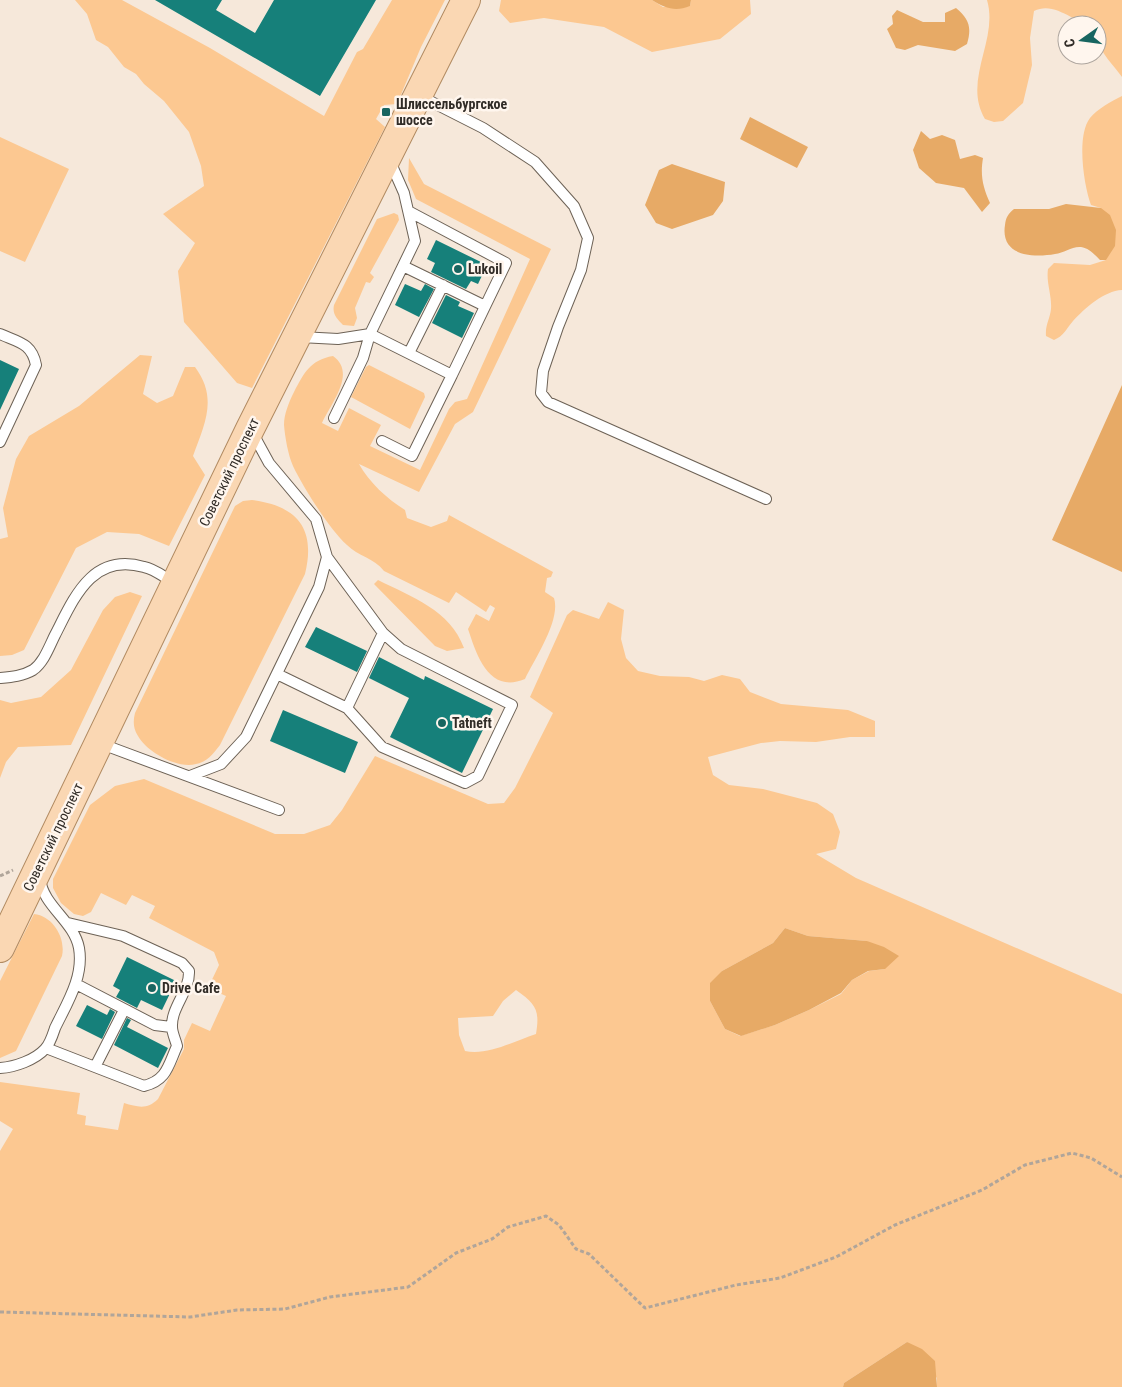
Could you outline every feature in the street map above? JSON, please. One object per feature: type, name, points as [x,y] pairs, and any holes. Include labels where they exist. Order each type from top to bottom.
[{"type":"main road","name":"Советский проспект","points":[[0,948],[250,429],[466,0]]},
{"type":"lane","points":[[418,95],[483,128],[535,162],[574,206],[588,238],[581,270],[543,371],[541,394],[548,402],[766,499]]},
{"type":"lane","points":[[334,418],[363,358],[370,334],[415,241],[410,212],[387,155]]},
{"type":"lane","points":[[382,441],[412,456],[506,263],[410,212]]},
{"type":"lane","points":[[403,266],[485,306]]},
{"type":"lane","points":[[409,354],[443,285]]},
{"type":"lane","points":[[0,334],[27,346],[34,355],[36,365],[1,438]]},
{"type":"lane","points":[[296,336],[338,339],[370,334],[452,374]]},
{"type":"lane","points":[[250,429],[269,463],[316,519],[327,557],[383,633],[401,650],[512,705],[478,776],[465,783],[382,747],[348,708],[277,674]]},
{"type":"lane","points":[[190,776],[221,764],[246,738],[319,587],[327,557]]},
{"type":"lane","points":[[0,678],[15,677],[33,670],[43,660],[78,590],[97,572],[118,564],[145,567],[175,583]]},
{"type":"lane","points":[[348,708],[383,633]]},
{"type":"lane","points":[[98,742],[279,810]]},
{"type":"lane","points":[[0,1068],[27,1061],[46,1048],[76,984],[79,948],[68,923],[52,905],[41,886],[39,866]]},
{"type":"lane","points":[[46,1048],[144,1086],[156,1083],[164,1076],[178,1046],[172,1027],[177,1008],[190,982],[189,971],[182,964],[123,936],[68,923]]},
{"type":"lane","points":[[76,984],[155,1025],[172,1027]]},
{"type":"lane","points":[[95,1067],[124,1010]]},
{"type":"path","points":[[0,1312],[190,1317],[237,1310],[285,1308],[330,1298],[408,1287],[456,1253],[492,1239],[508,1227],[546,1216],[560,1225],[576,1249],[589,1254],[645,1308],[736,1285],[780,1278],[827,1261],[895,1226],[982,1190],[1025,1165],[1072,1153],[1091,1158],[1122,1177]]},
{"type":"shaded area","points":[[75,0],[122,0],[210,48],[324,116],[357,52],[363,49],[392,0],[445,0],[421,47],[397,104],[384,105],[376,119],[385,127],[252,388],[237,383],[184,322],[178,271],[195,243],[163,214],[204,186],[201,166],[189,132],[164,101],[144,84],[136,74],[124,67],[108,47],[96,40],[87,14]]},
{"type":"shaded area","points":[[501,0],[652,0],[663,7],[690,6],[691,0],[750,0],[751,14],[720,39],[652,52],[604,27],[544,18],[510,23],[499,11]]},
{"type":"shaded area","points":[[652,0],[691,0],[690,6],[675,9]]},
{"type":"shaded area","points":[[987,0],[1122,0],[1122,77],[1107,58],[1107,15],[1067,15],[1042,8],[1034,11],[1030,38],[1032,65],[1023,103],[1003,121],[994,122],[985,119],[979,104],[977,90],[989,30]]},
{"type":"shaded area","points":[[956,8],[967,20],[969,33],[967,44],[955,51],[918,45],[905,50],[896,48],[887,29],[893,24],[892,16],[897,10],[923,22],[945,22],[945,13]]},
{"type":"shaded area","points":[[1122,96],[1122,290],[1108,293],[1095,301],[1073,321],[1063,334],[1054,340],[1046,336],[1051,309],[1048,269],[1054,263],[1090,265],[1106,260],[1101,208],[1091,205],[1086,186],[1082,148],[1083,137],[1090,118],[1105,105]]},
{"type":"shaded area","points":[[750,117],[808,147],[797,168],[740,139]]},
{"type":"shaded area","points":[[921,131],[930,139],[942,135],[955,140],[960,159],[975,155],[983,158],[983,181],[990,203],[982,212],[964,188],[936,183],[919,168],[913,150]]},
{"type":"shaded area","points":[[0,137],[69,169],[25,262],[0,251]]},
{"type":"shaded area","points":[[409,158],[424,184],[551,249],[473,412],[455,424],[419,492],[359,464],[379,490],[405,510],[407,518],[431,527],[447,521],[449,515],[553,572],[551,577],[547,578],[545,592],[554,598],[554,617],[551,628],[525,679],[513,682],[502,681],[486,670],[480,661],[468,629],[476,614],[489,621],[495,608],[490,605],[486,612],[456,592],[449,603],[384,571],[376,563],[351,549],[325,519],[303,485],[293,466],[287,446],[284,421],[294,392],[305,373],[313,364],[333,356],[340,363],[343,371],[342,379],[336,397],[322,423],[338,431],[349,408],[381,425],[370,446],[420,470],[449,409],[455,402],[467,399],[530,259],[416,199],[408,180]]},
{"type":"shaded area","points":[[672,164],[725,182],[723,201],[713,215],[672,229],[656,223],[645,205],[659,170]]},
{"type":"shaded area","points":[[1066,204],[1101,208],[1110,215],[1116,230],[1115,246],[1106,260],[1100,260],[1089,250],[1081,247],[1037,256],[1020,253],[1008,243],[1005,235],[1005,222],[1010,212],[1014,209],[1049,209]]},
{"type":"shaded area","points":[[394,213],[398,215],[399,220],[370,273],[374,277],[370,283],[366,282],[355,308],[357,318],[354,326],[343,325],[334,314],[334,305],[377,219]]},
{"type":"shaded area","points":[[140,355],[152,356],[143,394],[157,403],[173,396],[185,367],[195,367],[202,378],[208,400],[207,411],[202,433],[193,456],[205,475],[169,546],[139,534],[107,532],[76,548],[24,650],[12,655],[0,656],[0,539],[8,537],[3,508],[16,459],[29,436],[79,406]]},
{"type":"shaded area","points":[[369,365],[424,393],[425,397],[410,429],[351,397],[366,367]]},
{"type":"shaded area","points":[[1122,385],[1122,572],[1052,540]]},
{"type":"shaded area","points":[[252,500],[281,508],[292,514],[300,522],[308,544],[305,574],[220,745],[210,757],[200,763],[188,765],[172,762],[155,753],[142,742],[134,727],[135,713],[235,506],[243,501]]},
{"type":"shaded area","points":[[378,580],[416,599],[440,614],[458,635],[464,648],[447,651],[435,646],[374,584]]},
{"type":"shaded area","points":[[130,592],[142,596],[71,745],[18,747],[6,762],[0,778],[0,700],[11,703],[41,697],[71,670],[103,610],[115,597]]},
{"type":"shaded area","points":[[608,602],[624,610],[621,639],[626,658],[638,671],[660,676],[689,677],[704,681],[722,675],[740,679],[750,692],[781,704],[848,710],[875,721],[875,737],[850,737],[816,742],[780,741],[761,743],[708,757],[713,775],[729,785],[763,789],[817,803],[833,814],[840,832],[836,849],[816,854],[856,878],[1122,994],[1122,1387],[937,1387],[937,1378],[907,1342],[844,1383],[843,1387],[0,1387],[0,1151],[13,1129],[0,1121],[0,1082],[80,1093],[77,1114],[86,1116],[85,1125],[118,1130],[124,1103],[142,1107],[150,1105],[158,1099],[184,1049],[184,1040],[192,1023],[210,1031],[226,996],[208,988],[219,965],[214,952],[149,918],[155,906],[132,895],[126,905],[101,893],[91,912],[83,916],[74,914],[61,903],[53,888],[53,879],[90,805],[115,786],[144,779],[275,834],[304,834],[330,825],[342,810],[375,756],[488,804],[504,803],[515,788],[553,713],[530,697],[567,615],[573,610],[599,619]],"holes":[[[785,928],[808,936],[867,941],[885,969],[869,971],[852,980],[841,994],[775,1025],[740,1036],[725,1029],[710,1001],[722,971],[773,943]],[[516,990],[528,999],[535,1008],[537,1013],[536,1034],[492,1050],[465,1051],[459,1035],[458,1018],[493,1016],[503,1001]]]},
{"type":"shaded area","points":[[34,914],[47,919],[57,929],[62,942],[62,956],[16,1051],[0,1058],[0,981]]},
{"type":"shaded area","points":[[785,928],[808,936],[867,941],[884,947],[899,956],[885,969],[868,971],[852,980],[841,993],[775,1025],[741,1036],[725,1029],[710,1001],[710,983],[722,971],[773,943]]},
{"type":"shaded area","points":[[907,1342],[922,1349],[935,1361],[937,1387],[843,1387],[844,1383]]},
{"type":"building","points":[[155,0],[222,0],[216,10],[255,33],[274,0],[376,0],[320,96]]},
{"type":"building","name":"Lukoil","points":[[436,240],[487,265],[478,284],[471,281],[466,289],[431,272],[435,263],[427,259]]},
{"type":"building","points":[[405,284],[421,291],[425,284],[434,289],[419,317],[395,305]]},
{"type":"building","points":[[446,295],[460,302],[458,306],[474,313],[462,338],[432,323]]},
{"type":"building","points":[[0,360],[19,369],[0,410]]},
{"type":"building","points":[[316,627],[367,651],[357,672],[305,647]]},
{"type":"building","name":"Tatneft","points":[[379,657],[424,680],[425,676],[493,709],[462,773],[390,737],[409,698],[369,678]]},
{"type":"building","points":[[283,710],[358,742],[345,773],[270,741]]},
{"type":"building","points":[[127,957],[176,981],[162,1010],[141,1000],[137,1008],[116,997],[120,990],[113,986]]},
{"type":"building","points":[[87,1005],[107,1015],[110,1009],[115,1012],[102,1039],[76,1026]]},
{"type":"building","points":[[127,1018],[131,1020],[127,1027],[168,1048],[158,1068],[114,1045]]},
{"type":"place","name":"Шлиссельбургское шоссе","points":[[386,112]]},
{"type":"place","name":"Lukoil","points":[[458,269]]},
{"type":"place","name":"Tatneft","points":[[442,723]]},
{"type":"place","name":"Drive Cafe","points":[[152,988]]}]
